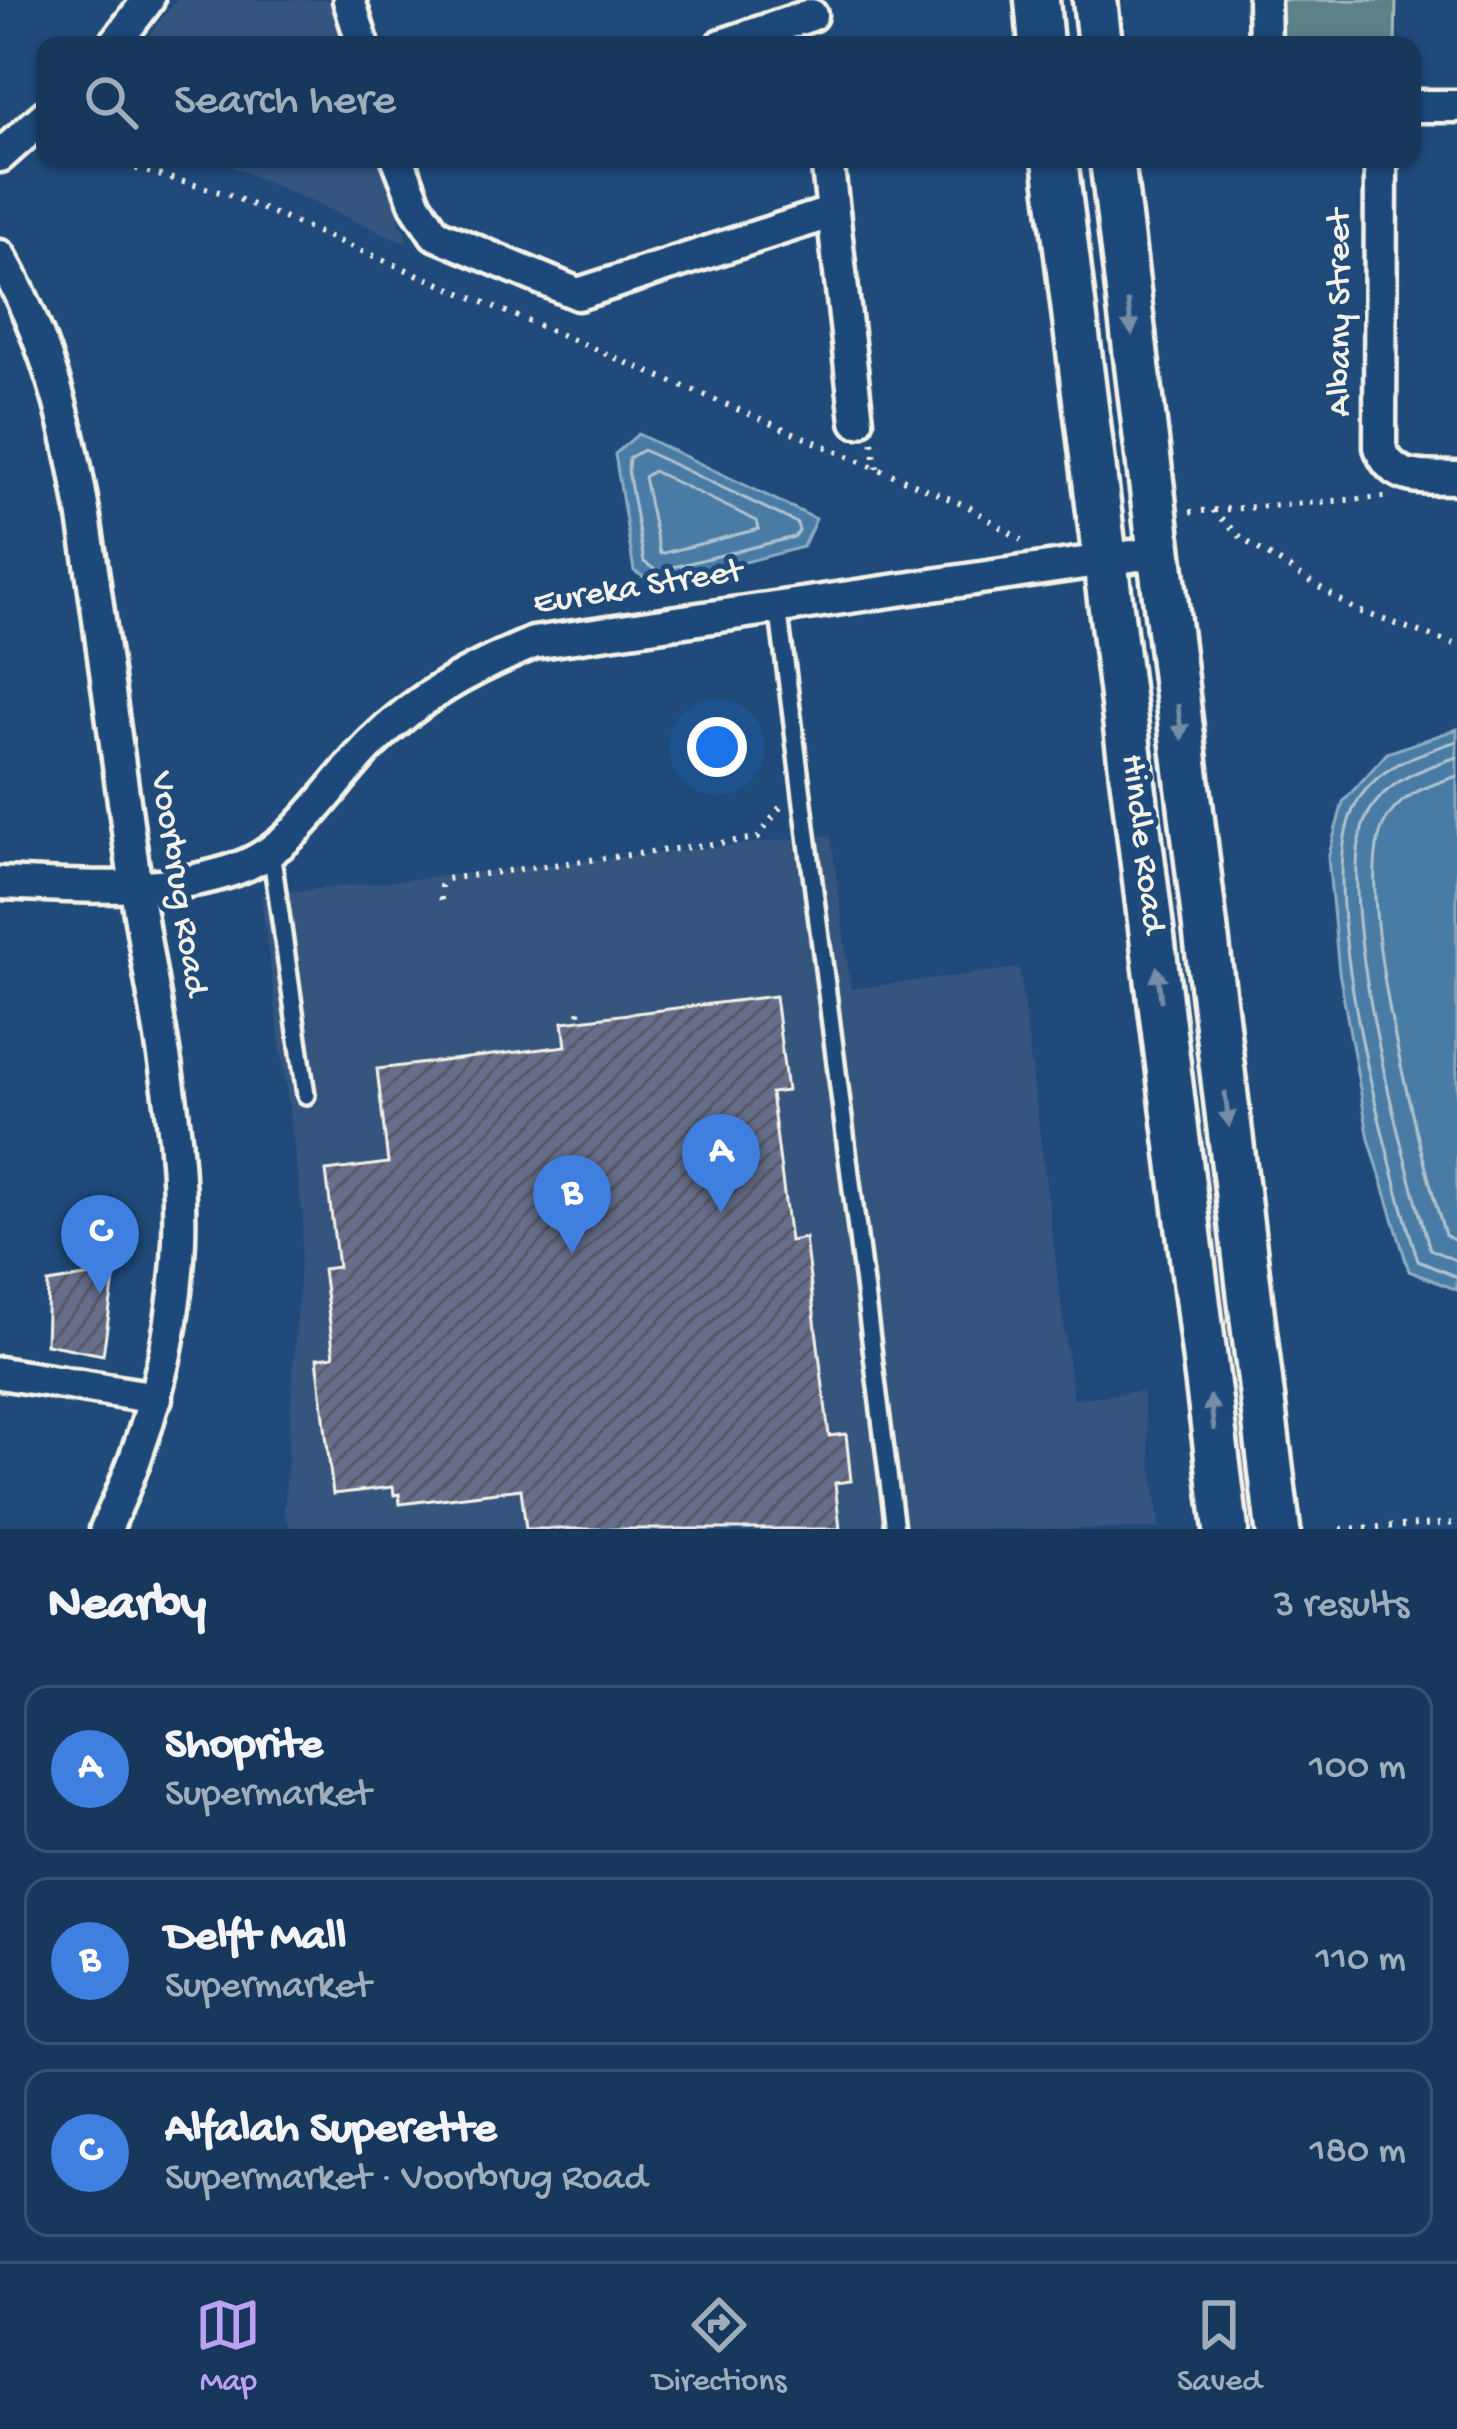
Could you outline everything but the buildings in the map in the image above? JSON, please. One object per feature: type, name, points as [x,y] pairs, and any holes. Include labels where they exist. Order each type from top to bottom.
[{"type":"main road","points":[[1037,0],[1040,36]]},
{"type":"main road","points":[[1095,0],[1099,36]]},
{"type":"main road","name":"Hindle Road","points":[[1056,168],[1224,1524]]},
{"type":"main road","name":"Hindle Road","points":[[1113,168],[1279,1529]]},
{"type":"street","points":[[121,36],[148,0]]},
{"type":"street","points":[[350,0],[360,36]]},
{"type":"street","points":[[1264,0],[1265,36]]},
{"type":"street","points":[[754,36],[812,20]]},
{"type":"street","points":[[1421,106],[1457,106]]},
{"type":"street","points":[[0,156],[36,124]]},
{"type":"street","points":[[402,168],[416,205],[435,234],[578,294],[833,212]]},
{"type":"street","points":[[828,168],[857,421]]},
{"type":"street","name":"Albany Street","points":[[1381,168],[1380,447],[1389,466],[1399,473],[1457,478]]},
{"type":"street","name":"Voorbrug Road","points":[[0,256],[44,348],[73,445],[179,1170],[175,1296],[156,1398],[147,1433],[106,1529]]},
{"type":"street","name":"Eureka Street","points":[[0,884],[136,888],[244,866],[271,851],[399,718],[436,688],[533,644],[1159,553]]},
{"type":"street","points":[[0,1373],[156,1398]]},
{"type":"lane","points":[[778,606],[895,1529]]},
{"type":"lane","points":[[271,851],[306,1095]]},
{"type":"path","points":[[133,168],[227,194],[461,290],[969,507],[1024,542]]},
{"type":"path","points":[[1185,512],[1369,502],[1401,494]]},
{"type":"path","points":[[1213,510],[1244,540],[1356,610],[1457,645]]},
{"type":"path","points":[[441,901],[446,879],[758,838],[782,805]]},
{"type":"path","points":[[579,1011],[581,1023]]},
{"type":"path","points":[[1341,1529],[1457,1523]]},
{"type":"shaded area","points":[[177,0],[328,0],[340,36],[147,36]]},
{"type":"shaded area","points":[[235,168],[383,168],[408,244]]},
{"type":"shaded area","points":[[831,835],[851,989],[1019,968],[1073,1399],[1142,1391],[1160,1529],[291,1529],[284,1515],[303,1218],[261,895]]},
{"type":"green space","points":[[1275,0],[1396,0],[1395,36],[1276,36]]},
{"type":"water","points":[[638,434],[816,519],[803,547],[657,585],[634,571],[615,454]]},
{"type":"water","points":[[1457,729],[1457,1290],[1409,1271],[1369,1139],[1339,972],[1328,858],[1343,802],[1387,753]]},
{"type":"place","name":"Shoprite","points":[[721,1213]]},
{"type":"place","name":"Delft Mall","points":[[572,1254]]},
{"type":"place","name":"Alfalah Superette","points":[[100,1294]]}]
